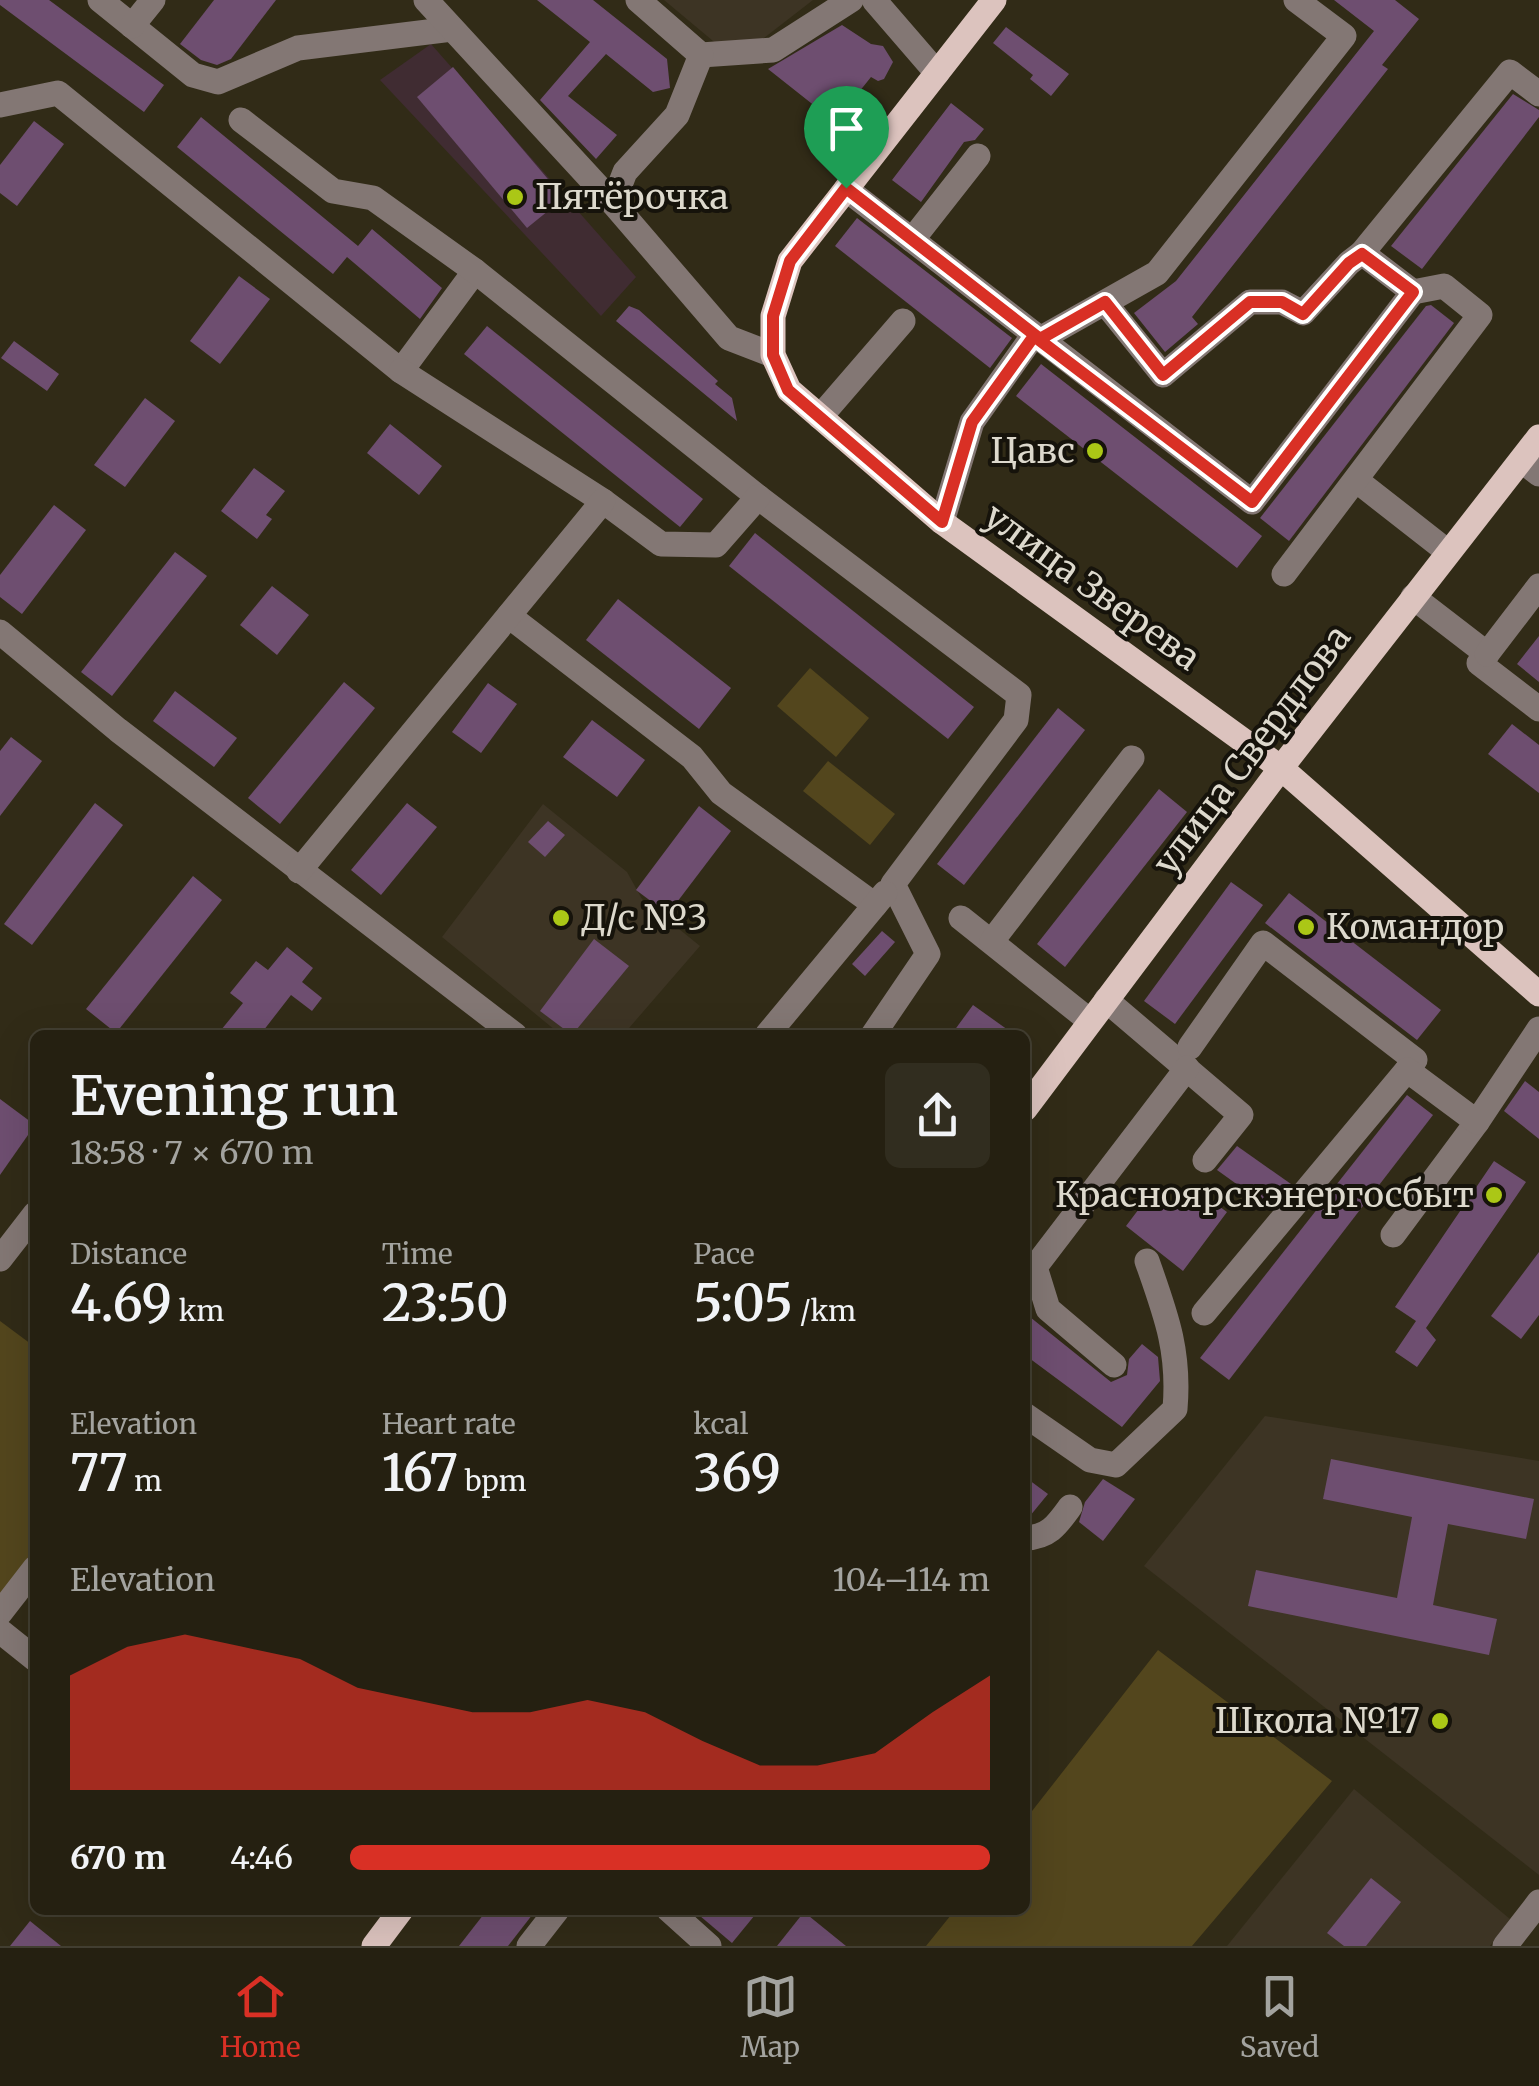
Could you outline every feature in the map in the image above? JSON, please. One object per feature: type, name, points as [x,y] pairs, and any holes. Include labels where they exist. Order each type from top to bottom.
[{"type":"main road","points":[[773,355],[773,316],[790,261],[994,0]]},
{"type":"main road","name":"улица Зверева","points":[[773,355],[788,390],[942,522],[1281,768],[1539,994]]},
{"type":"main road","name":"улица Свердлова","points":[[1030,1102],[1412,597],[1448,552],[1530,467],[1539,438]]},
{"type":"main road","points":[[374,1946],[397,1915]]},
{"type":"street","points":[[100,0],[194,75],[218,82],[298,48],[452,29]]},
{"type":"street","points":[[132,26],[154,0]]},
{"type":"street","points":[[426,0],[613,203],[729,338],[773,355]]},
{"type":"street","points":[[638,0],[701,55],[773,50],[851,0]]},
{"type":"street","points":[[874,0],[937,73]]},
{"type":"street","points":[[942,522],[972,422],[1037,338],[1157,274],[1344,36],[1296,0]]},
{"type":"street","points":[[613,203],[625,172],[677,116],[701,55]]},
{"type":"street","points":[[1105,302],[1163,375],[1250,302],[1282,302],[1303,314],[1362,254],[1510,72],[1539,94]]},
{"type":"street","points":[[0,106],[58,93],[401,370],[603,502],[660,544],[716,546],[758,497]]},
{"type":"street","points":[[241,120],[333,191],[373,198],[475,271],[758,497],[1019,695],[1016,720],[893,884],[771,1030]]},
{"type":"street","points":[[912,240],[978,156]]},
{"type":"street","points":[[846,188],[1252,502],[1413,292],[1444,286],[1480,315],[1284,574]]},
{"type":"street","points":[[1362,254],[1413,292]]},
{"type":"street","points":[[401,370],[475,271]]},
{"type":"street","points":[[820,417],[903,321]]},
{"type":"street","points":[[1356,480],[1448,552]]},
{"type":"street","points":[[300,871],[603,502]]},
{"type":"street","points":[[1539,586],[1479,664],[1539,709]]},
{"type":"street","points":[[1412,597],[1487,654]]},
{"type":"street","points":[[509,616],[692,757],[721,792],[875,905]]},
{"type":"street","points":[[0,632],[300,871],[508,1030]]},
{"type":"street","points":[[992,940],[1132,758]]},
{"type":"street","points":[[876,1030],[928,954],[893,884]]},
{"type":"street","points":[[961,918],[1098,1010],[1189,1058],[1241,1115],[1206,1160]]},
{"type":"street","points":[[1114,1365],[1033,1294],[1035,1267],[1189,1058],[1263,943],[1414,1060],[1204,1314]]},
{"type":"street","points":[[1392,1235],[1478,1122],[1539,1029]]},
{"type":"street","points":[[1408,1070],[1478,1122]]},
{"type":"street","points":[[0,1258],[30,1220]]},
{"type":"street","points":[[1030,1418],[1090,1460],[1116,1465],[1175,1409],[1175,1342],[1147,1261]]},
{"type":"street","points":[[1030,1538],[1054,1529],[1070,1506]]},
{"type":"street","points":[[0,1613],[30,1574]]},
{"type":"street","points":[[0,1631],[30,1655]]},
{"type":"street","points":[[1505,1946],[1539,1902]]},
{"type":"street","points":[[529,1946],[553,1915]]},
{"type":"street","points":[[668,1946],[677,1917],[709,1946]]},
{"type":"shaded area","points":[[664,0],[813,0],[764,38],[719,46]]},
{"type":"shaded area","points":[[431,44],[636,277],[601,316],[380,80]]},
{"type":"shaded area","points":[[810,668],[869,718],[836,757],[777,706]]},
{"type":"shaded area","points":[[828,761],[895,814],[870,845],[803,791]]},
{"type":"shaded area","name":"Д/с №3","points":[[543,804],[627,872],[642,899],[700,946],[627,1030],[555,1030],[442,937]]},
{"type":"shaded area","points":[[0,1321],[30,1343],[30,1555],[0,1596]]},
{"type":"shaded area","name":"Школа №17","points":[[1265,1416],[1539,1461],[1539,1875],[1144,1566]]},
{"type":"shaded area","points":[[1158,1650],[1332,1781],[1192,1946],[926,1946],[951,1915],[1030,1915],[1030,1814]]},
{"type":"shaded area","points":[[1354,1789],[1510,1919],[1490,1946],[1227,1946]]},
{"type":"building","points":[[0,0],[49,0],[164,85],[144,112],[0,5]]},
{"type":"building","points":[[214,0],[276,0],[231,59],[217,65],[201,60],[180,44]]},
{"type":"building","points":[[537,0],[593,0],[667,59],[670,88],[653,92],[606,54],[568,96],[617,135],[596,159],[540,100],[590,42]]},
{"type":"building","points":[[1334,0],[1395,0],[1419,19],[1382,65],[1388,69],[1192,317],[1198,324],[1165,352],[1134,313],[1176,281],[1374,31]]},
{"type":"building","points":[[842,25],[871,44],[883,46],[893,62],[884,79],[871,77],[835,122],[768,69]]},
{"type":"building","points":[[1006,27],[1069,74],[1051,96],[1030,79],[1033,75],[993,43]]},
{"type":"building","points":[[453,67],[564,198],[527,228],[417,97]]},
{"type":"building","points":[[1513,94],[1539,110],[1539,117],[1422,269],[1391,246]]},
{"type":"building","points":[[951,103],[984,129],[975,140],[964,142],[921,202],[892,180]]},
{"type":"building","points":[[201,117],[358,246],[372,229],[442,288],[420,319],[347,257],[333,274],[177,147]]},
{"type":"building","points":[[34,121],[64,144],[17,206],[0,193],[0,165]]},
{"type":"building","points":[[857,218],[1012,338],[990,368],[835,246]]},
{"type":"building","points":[[239,276],[270,299],[220,364],[190,341]]},
{"type":"building","points":[[1431,305],[1454,323],[1289,541],[1260,518],[1426,306]]},
{"type":"building","points":[[629,306],[639,310],[718,381],[715,384],[732,398],[737,421],[616,321]]},
{"type":"building","points":[[487,326],[703,499],[680,527],[464,354]]},
{"type":"building","points":[[14,341],[59,374],[47,391],[1,358]]},
{"type":"building","points":[[1041,364],[1262,536],[1237,568],[1016,396]]},
{"type":"building","points":[[145,398],[175,421],[125,487],[94,465]]},
{"type":"building","points":[[390,424],[442,466],[419,495],[367,453]]},
{"type":"building","points":[[254,468],[285,491],[266,515],[272,519],[257,539],[221,511]]},
{"type":"building","points":[[54,505],[86,530],[22,614],[0,597],[0,575]]},
{"type":"building","points":[[755,533],[974,707],[948,739],[729,566]]},
{"type":"building","points":[[175,552],[207,576],[112,696],[81,672]]},
{"type":"building","points":[[272,586],[309,615],[277,655],[240,625]]},
{"type":"building","points":[[618,599],[731,688],[699,729],[586,640]]},
{"type":"building","points":[[1539,636],[1539,682],[1517,664]]},
{"type":"building","points":[[344,682],[375,708],[280,824],[248,798]]},
{"type":"building","points":[[488,683],[517,704],[481,753],[452,732]]},
{"type":"building","points":[[175,691],[237,738],[214,767],[153,721]]},
{"type":"building","points":[[1058,708],[1085,730],[964,885],[937,864]]},
{"type":"building","points":[[592,720],[645,760],[617,797],[563,757]]},
{"type":"building","points":[[1512,724],[1539,745],[1539,793],[1488,754]]},
{"type":"building","points":[[11,737],[42,761],[0,816],[0,751]]},
{"type":"building","points":[[1159,789],[1187,812],[1065,967],[1037,944]]},
{"type":"building","points":[[95,803],[123,825],[32,945],[4,924]]},
{"type":"building","points":[[407,803],[437,827],[381,895],[351,870]]},
{"type":"building","points":[[699,806],[731,831],[668,914],[636,890]]},
{"type":"building","points":[[548,821],[565,835],[545,857],[528,842]]},
{"type":"building","points":[[193,876],[222,900],[118,1030],[112,1030],[86,1009]]},
{"type":"building","points":[[1231,882],[1263,905],[1175,1024],[1144,1001]]},
{"type":"building","points":[[1289,893],[1441,1010],[1417,1040],[1265,923]]},
{"type":"building","points":[[882,931],[895,942],[865,976],[852,964]]},
{"type":"building","points":[[594,939],[629,966],[576,1030],[565,1030],[540,1011]]},
{"type":"building","points":[[287,947],[313,968],[302,982],[322,998],[312,1011],[291,995],[264,1030],[221,1030],[243,1003],[230,993],[256,961],[268,970]]},
{"type":"building","points":[[973,1005],[1008,1030],[955,1030]]},
{"type":"building","points":[[1525,1081],[1539,1092],[1539,1139],[1504,1111]]},
{"type":"building","points":[[1407,1095],[1433,1115],[1229,1380],[1200,1358]]},
{"type":"building","points":[[0,1099],[30,1121],[30,1132],[0,1175]]},
{"type":"building","points":[[1237,1146],[1291,1184],[1270,1208],[1217,1170]]},
{"type":"building","points":[[1494,1161],[1526,1182],[1426,1328],[1436,1340],[1417,1367],[1395,1352],[1416,1321],[1395,1307]]},
{"type":"building","points":[[1154,1189],[1183,1211],[1198,1191],[1227,1212],[1183,1271],[1126,1226]]},
{"type":"building","points":[[1539,1252],[1539,1315],[1521,1339],[1491,1316]]},
{"type":"building","points":[[1030,1317],[1111,1382],[1127,1375],[1129,1359],[1142,1344],[1158,1357],[1160,1381],[1122,1427],[1030,1359]]},
{"type":"building","points":[[1331,1459],[1534,1499],[1526,1539],[1448,1524],[1433,1605],[1497,1619],[1489,1655],[1248,1606],[1256,1570],[1397,1598],[1412,1517],[1323,1499]]},
{"type":"building","points":[[1103,1479],[1135,1499],[1103,1541],[1079,1522],[1085,1502]]},
{"type":"building","points":[[1030,1481],[1048,1494],[1030,1516]]},
{"type":"building","points":[[1371,1878],[1401,1902],[1366,1946],[1344,1946],[1327,1933]]},
{"type":"building","points":[[483,1915],[532,1915],[508,1946],[459,1946]]},
{"type":"building","points":[[699,1915],[755,1915],[732,1943]]},
{"type":"building","points":[[802,1915],[808,1915],[846,1946],[777,1946]]},
{"type":"building","points":[[30,1921],[61,1946],[10,1946]]},
{"type":"place","name":"Пятёрочка","points":[[515,197]]},
{"type":"place","name":"Цавс","points":[[1095,451]]},
{"type":"place","name":"Д/с №3","points":[[561,918]]},
{"type":"place","name":"Командор","points":[[1306,927]]},
{"type":"place","name":"Красноярскэнергосбыт","points":[[1494,1195]]},
{"type":"place","name":"Школа №17","points":[[1440,1721]]},
{"type":"route","points":[[846,188],[1040,339],[1105,302],[1163,375],[1250,302],[1282,302],[1303,314],[1362,254],[1413,292],[1252,502],[1034,336],[972,422],[942,522],[788,390],[773,355],[773,316],[790,261],[846,188]]}]
